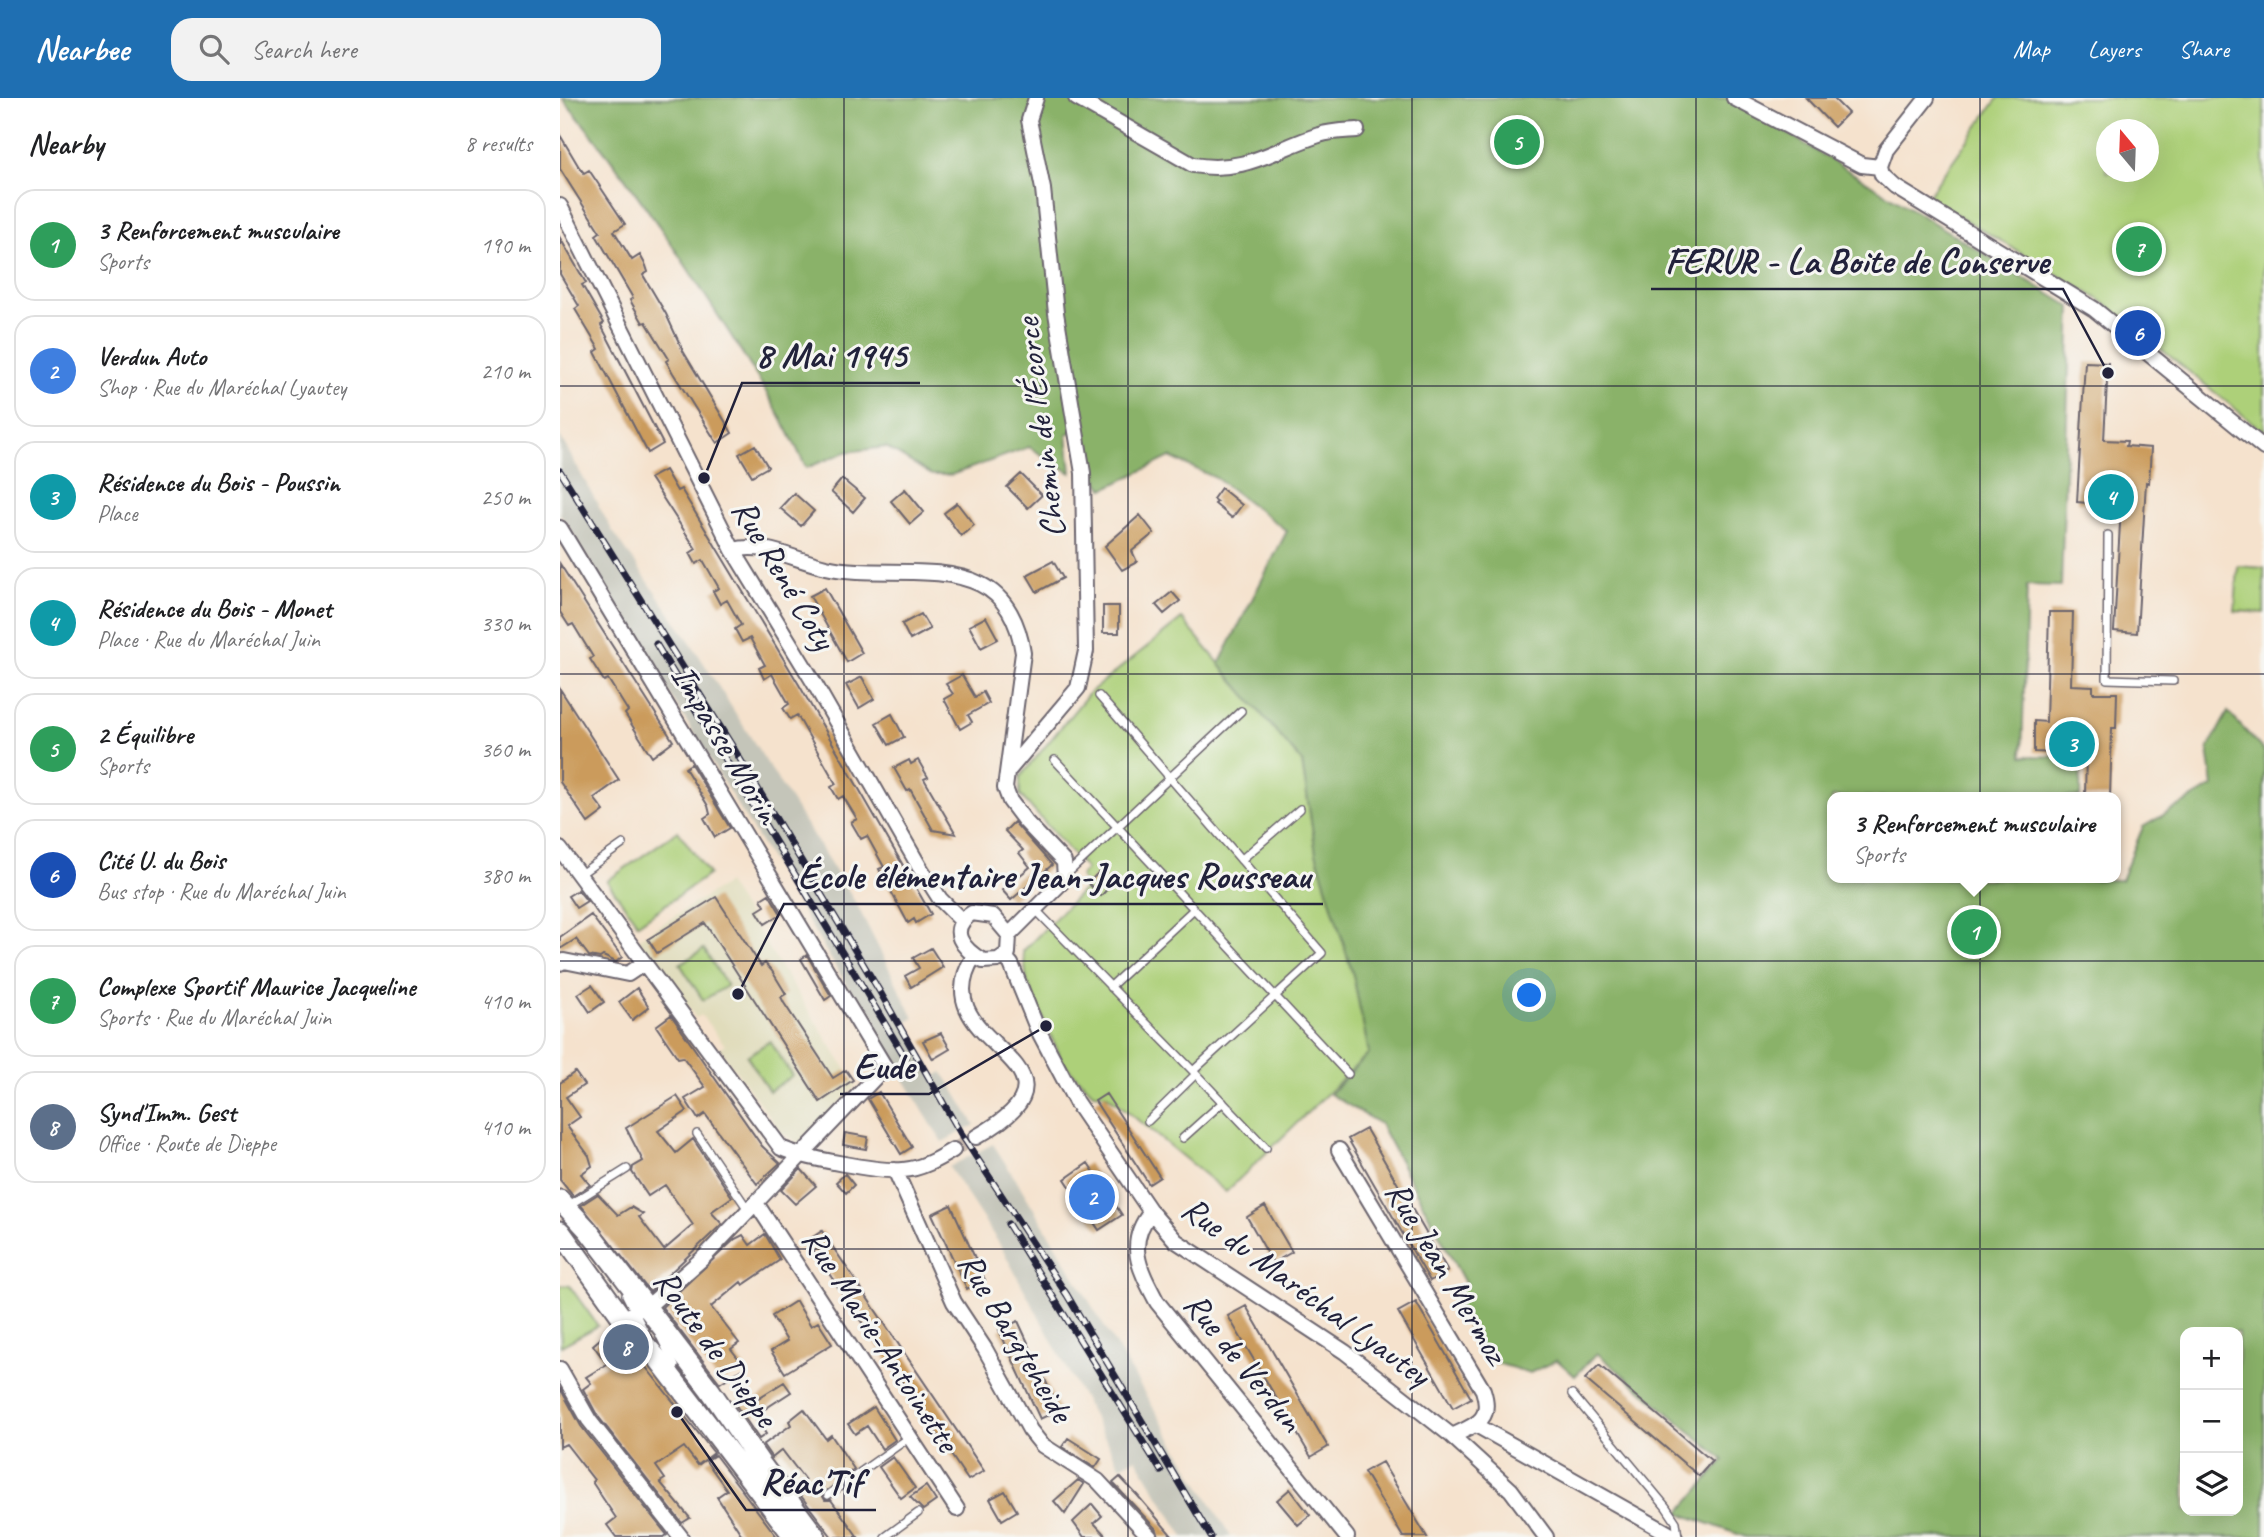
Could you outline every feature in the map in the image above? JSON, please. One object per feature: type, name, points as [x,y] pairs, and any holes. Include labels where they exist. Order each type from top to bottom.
[{"type":"main road","name":"Route de Dieppe","points":[[562,1207],[639,1312],[659,1359],[794,1537]]},
{"type":"main road","name":"Route de Dieppe","points":[[560,1231],[710,1390],[816,1537]]},
{"type":"street","name":"Chemin de l'Écorce","points":[[1008,771],[1078,688],[1086,651],[1083,473],[1056,313],[1043,189],[1029,120],[1036,98]]},
{"type":"street","points":[[1076,98],[1193,164],[1213,168],[1238,167],[1322,134],[1357,130]]},
{"type":"street","points":[[1734,98],[1862,165],[1880,167]]},
{"type":"street","points":[[1927,98],[1886,150],[1880,167],[1882,175],[1895,187],[2094,309],[2264,448]]},
{"type":"street","name":"Rue René Coty","points":[[560,206],[733,550],[813,681],[919,866],[940,899],[961,920]]},
{"type":"street","name":"Impasse Morin","points":[[560,528],[885,1067],[799,1155]]},
{"type":"street","points":[[733,550],[759,547],[854,572],[932,574],[964,578],[981,584],[995,596],[1015,622],[1023,653],[1005,788],[1010,801],[1064,862],[1066,875],[1009,935]]},
{"type":"street","points":[[560,849],[781,1148],[799,1155],[895,1170],[912,1169],[953,1150]]},
{"type":"street","points":[[972,913],[993,916],[1009,935],[1010,944],[1004,956],[990,961],[974,956],[958,935],[961,920],[972,913]]},
{"type":"street","points":[[974,956],[964,975],[964,996],[969,1013],[983,1035],[1022,1071],[1025,1095],[1015,1112],[976,1137]]},
{"type":"street","name":"Rue du Maréchal Lyautey","points":[[1004,956],[1011,964],[1037,1028],[1065,1082],[1151,1212],[1176,1241],[1345,1352],[1452,1436],[1511,1490],[1546,1537]]},
{"type":"street","points":[[560,963],[564,961],[628,974],[643,964]]},
{"type":"street","name":"Rue Jean Mermoz","points":[[1339,1150],[1483,1390],[1488,1405],[1476,1425]]},
{"type":"street","points":[[639,1312],[703,1258],[799,1155]]},
{"type":"street","name":"Rue Bargteheide","points":[[895,1170],[954,1302],[985,1349],[1030,1430],[1042,1445],[1098,1481],[1130,1511],[1150,1537]]},
{"type":"street","name":"Rue Marie-Antoinette","points":[[753,1207],[957,1509]]},
{"type":"street","name":"Rue de Verdun","points":[[1151,1212],[1139,1227],[1138,1265],[1157,1302],[1347,1537]]},
{"type":"street","points":[[560,1369],[589,1420],[681,1537]]},
{"type":"street","points":[[1452,1436],[1476,1425],[1677,1537]]},
{"type":"lane","points":[[2108,535],[2107,679],[2173,681]]},
{"type":"lane","points":[[1099,696],[1322,953],[1195,1072],[1148,1121]]},
{"type":"lane","points":[[1066,875],[1241,710]]},
{"type":"lane","points":[[1055,760],[1348,1074]]},
{"type":"lane","points":[[1241,860],[1300,809]]},
{"type":"lane","points":[[578,876],[622,844]]},
{"type":"lane","points":[[1035,909],[1266,1148]]},
{"type":"lane","points":[[1110,987],[1194,909]]},
{"type":"lane","points":[[1183,1138],[1223,1102]]},
{"type":"lane","points":[[697,1135],[753,1207]]},
{"type":"lane","points":[[562,1207],[627,1169]]},
{"type":"lane","points":[[639,1312],[670,1359],[792,1520],[809,1537]]},
{"type":"lane","points":[[1572,1394],[1659,1497],[1676,1522],[1677,1537]]},
{"type":"lane","points":[[828,1495],[910,1437]]},
{"type":"lane","points":[[886,1537],[918,1513]]},
{"type":"shaded area","points":[[560,436],[612,530],[691,643],[857,905],[914,1018],[906,1023],[936,1076],[942,1072],[947,1078],[975,1125],[942,1142],[560,513]]},
{"type":"shaded area","points":[[727,883],[856,1085],[801,1145],[781,1132],[719,1048],[725,1045],[701,1015],[696,1018],[638,939]]},
{"type":"shaded area","points":[[993,1144],[1231,1537],[1184,1537],[1136,1458],[1120,1466],[1000,1245],[949,1167]]},
{"type":"green space","points":[[562,98],[1740,98],[1766,120],[2071,307],[2061,586],[2027,585],[2022,756],[2081,757],[2080,792],[1827,792],[1827,883],[2121,883],[2143,827],[2213,786],[2208,749],[2228,712],[2264,751],[2264,1537],[1746,1537],[1679,1513],[1724,1460],[1597,1353],[1575,1376],[1557,1360],[1530,1373],[1486,1360],[1451,1297],[1466,1285],[1380,1124],[1330,1094],[1369,1053],[1353,975],[1316,853],[1302,762],[1219,664],[1287,531],[1216,478],[1170,457],[1104,489],[1092,474],[1077,430],[1067,434],[1071,473],[1029,447],[951,475],[932,475],[886,447],[846,452],[806,468],[762,385],[641,200]]},
{"type":"green space","points":[[1998,98],[2264,98],[2264,432],[2100,300],[1927,197]]},
{"type":"green space","points":[[2238,566],[2264,568],[2264,613],[2235,611]]},
{"type":"green space","points":[[1182,619],[1302,762],[1316,853],[1353,975],[1369,1053],[1226,1192],[1106,1094],[1093,1093],[1063,1063],[1027,982],[1023,951],[1087,886],[1080,877],[1086,869],[1020,795],[1020,777],[1089,693]]},
{"type":"green space","points":[[678,831],[709,874],[638,924],[607,881]]},
{"type":"green space","points":[[704,949],[727,986],[703,1000],[680,964]]},
{"type":"green space","points":[[770,1041],[792,1076],[769,1091],[747,1056]]},
{"type":"green space","points":[[569,1285],[598,1326],[561,1346],[560,1286]]},
{"type":"building","points":[[1806,98],[1833,98],[1848,113],[1834,127]]},
{"type":"building","points":[[560,135],[579,167],[584,173],[589,170],[625,224],[614,231],[632,260],[640,255],[648,272],[643,275],[666,314],[683,351],[732,433],[717,443],[666,361],[669,359],[646,322],[643,323],[630,300],[633,298],[596,235],[600,232],[560,169]]},
{"type":"building","points":[[560,238],[586,283],[582,285],[604,323],[601,325],[663,444],[648,453],[595,352],[599,349],[575,309],[579,306],[560,274]]},
{"type":"building","points":[[2085,362],[2108,363],[2104,440],[2127,441],[2126,446],[2151,448],[2149,483],[2146,482],[2137,633],[2114,631],[2121,506],[2077,502]]},
{"type":"building","points":[[755,445],[768,467],[752,476],[739,454]]},
{"type":"building","points":[[665,470],[677,491],[681,489],[798,683],[931,914],[916,923],[914,919],[908,923],[879,869],[884,867],[867,836],[861,839],[851,822],[857,819],[843,796],[838,799],[831,787],[836,784],[797,715],[790,719],[783,708],[789,704],[772,674],[764,679],[759,668],[765,665],[750,638],[742,642],[735,629],[741,625],[727,600],[720,604],[713,591],[719,588],[703,560],[696,564],[690,553],[696,549],[650,478]]},
{"type":"building","points":[[1021,474],[1042,495],[1028,508],[1007,487]]},
{"type":"building","points":[[842,479],[865,498],[853,512],[831,492]]},
{"type":"building","points":[[1221,488],[1242,505],[1232,518],[1215,504],[1217,502],[1213,499]]},
{"type":"building","points":[[905,489],[924,512],[910,524],[891,501]]},
{"type":"building","points":[[794,493],[814,511],[801,526],[780,508]]},
{"type":"building","points":[[957,503],[974,525],[961,536],[944,513]]},
{"type":"building","points":[[1140,515],[1154,533],[1132,551],[1137,562],[1122,570],[1105,546]]},
{"type":"building","points":[[1053,561],[1063,578],[1037,592],[1027,575]]},
{"type":"building","points":[[560,564],[673,741],[652,757],[625,714],[628,711],[608,679],[604,681],[573,624],[569,626],[560,612]]},
{"type":"building","points":[[825,588],[862,653],[847,662],[810,596]]},
{"type":"building","points":[[1172,592],[1180,601],[1164,614],[1156,605]]},
{"type":"building","points":[[1103,606],[1119,606],[1119,633],[1103,633]]},
{"type":"building","points":[[2049,612],[2073,612],[2071,685],[2093,686],[2093,693],[2117,693],[2116,728],[2112,728],[2110,792],[2085,792],[2086,754],[2034,752],[2034,721],[2046,722]]},
{"type":"building","points":[[921,614],[930,629],[910,640],[902,624]]},
{"type":"building","points":[[986,617],[998,639],[981,648],[969,626]]},
{"type":"building","points":[[962,675],[975,697],[983,692],[989,703],[968,715],[972,722],[960,729],[944,699],[953,694],[946,684]]},
{"type":"building","points":[[862,677],[874,699],[859,708],[846,685]]},
{"type":"building","points":[[560,689],[619,780],[594,798],[604,811],[588,823],[560,782]]},
{"type":"building","points":[[892,714],[904,737],[889,745],[876,723]]},
{"type":"building","points":[[909,760],[911,764],[918,760],[928,777],[924,779],[956,834],[933,830],[910,789],[907,791],[894,768]]},
{"type":"building","points":[[691,764],[730,828],[715,837],[704,818],[710,814],[708,806],[685,768]]},
{"type":"building","points":[[1014,822],[1052,865],[1011,900],[1002,890],[1030,867],[1019,853],[1023,850],[1005,831]]},
{"type":"building","points":[[1099,872],[1111,885],[1101,896],[1088,883]]},
{"type":"building","points":[[578,890],[587,901],[576,908],[568,896]]},
{"type":"building","points":[[769,894],[781,914],[765,924],[757,911],[765,906],[761,899]]},
{"type":"building","points":[[716,897],[761,966],[765,963],[772,971],[786,994],[781,997],[784,1003],[833,1078],[846,1070],[853,1080],[820,1102],[705,923],[657,953],[648,939]]},
{"type":"building","points":[[591,915],[622,957],[616,962],[603,956],[589,956],[576,939],[560,949],[560,937]]},
{"type":"building","points":[[931,948],[943,967],[911,987],[905,976],[919,968],[913,958]]},
{"type":"building","points":[[807,955],[831,996],[825,1000],[801,959]]},
{"type":"building","points":[[592,985],[604,1002],[590,1012],[578,994]]},
{"type":"building","points":[[637,988],[649,1007],[632,1020],[619,1002]]},
{"type":"building","points":[[671,1015],[762,1146],[780,1163],[757,1184],[705,1114],[698,1119],[685,1099],[705,1087],[683,1057],[678,1058],[656,1026]]},
{"type":"building","points":[[941,1033],[950,1049],[933,1059],[923,1041]]},
{"type":"building","points":[[575,1072],[584,1085],[566,1097],[580,1117],[567,1126],[589,1156],[592,1166],[581,1174],[590,1185],[573,1196],[560,1180],[560,1083]]},
{"type":"building","points":[[879,1092],[912,1147],[901,1154],[868,1099]]},
{"type":"building","points":[[1106,1094],[1160,1177],[1149,1184],[1095,1101]]},
{"type":"building","points":[[677,1096],[687,1111],[658,1131],[676,1153],[693,1139],[732,1197],[711,1212],[722,1224],[650,1292],[581,1205],[598,1194],[618,1215],[631,1207],[643,1214],[639,1217],[664,1250],[693,1225],[665,1185],[648,1196],[632,1172],[633,1167],[643,1161],[626,1128]]},
{"type":"building","points":[[1366,1129],[1448,1271],[1430,1281],[1348,1139]]},
{"type":"building","points":[[845,1133],[868,1137],[866,1149],[843,1145]]},
{"type":"building","points":[[1088,1163],[1122,1215],[1099,1230],[1065,1179]]},
{"type":"building","points":[[801,1169],[816,1186],[795,1204],[781,1190]]},
{"type":"building","points":[[845,1174],[854,1185],[846,1193],[836,1182]]},
{"type":"building","points":[[951,1205],[985,1280],[967,1289],[932,1214]]},
{"type":"building","points":[[1265,1206],[1292,1252],[1273,1263],[1247,1217]]},
{"type":"building","points":[[822,1231],[984,1471],[968,1480],[807,1241]]},
{"type":"building","points":[[765,1234],[780,1260],[743,1285],[741,1282],[711,1307],[739,1343],[731,1349],[745,1367],[720,1383],[662,1307],[735,1239],[743,1235],[750,1245]]},
{"type":"building","points":[[796,1301],[811,1326],[818,1322],[832,1344],[785,1373],[771,1351],[787,1341],[772,1316]]},
{"type":"building","points":[[1416,1302],[1471,1398],[1453,1408],[1398,1312]]},
{"type":"building","points":[[1246,1306],[1328,1447],[1311,1457],[1228,1316]]},
{"type":"building","points":[[1018,1321],[1059,1410],[1040,1419],[999,1330]]},
{"type":"building","points":[[614,1327],[714,1453],[698,1465],[684,1447],[656,1466],[665,1479],[660,1482],[690,1518],[682,1523],[597,1415],[583,1389],[591,1383],[586,1377],[607,1364],[593,1345]]},
{"type":"building","points":[[1599,1365],[1712,1461],[1699,1476],[1585,1379]]},
{"type":"building","points":[[784,1382],[791,1392],[754,1416],[766,1434],[759,1439],[735,1404],[742,1399],[747,1405]]},
{"type":"building","points":[[560,1388],[581,1426],[667,1535],[616,1537],[607,1525],[616,1518],[592,1482],[594,1480],[566,1444],[560,1447]]},
{"type":"building","points":[[874,1407],[895,1440],[882,1449],[867,1426],[855,1434],[848,1424]]},
{"type":"building","points":[[804,1409],[826,1439],[831,1435],[854,1469],[822,1495],[825,1500],[831,1500],[858,1537],[832,1537],[795,1488],[805,1480],[782,1450],[772,1458],[763,1445],[791,1425],[789,1421]]},
{"type":"building","points":[[1068,1438],[1101,1459],[1095,1468],[1062,1447]]},
{"type":"building","points":[[715,1455],[777,1537],[743,1537],[717,1497],[727,1490],[706,1461]]},
{"type":"building","points":[[893,1457],[915,1488],[901,1498],[879,1467]]},
{"type":"building","points":[[1382,1462],[1427,1537],[1403,1537],[1364,1472]]},
{"type":"building","points":[[1120,1477],[1173,1537],[1159,1537],[1157,1530],[1113,1483]]},
{"type":"building","points":[[1078,1480],[1084,1484],[1065,1514],[1054,1501]]},
{"type":"building","points":[[926,1486],[936,1501],[923,1510],[910,1497]]},
{"type":"building","points":[[1290,1489],[1310,1515],[1298,1525],[1277,1500]]},
{"type":"building","points":[[1005,1491],[1017,1511],[1002,1520],[990,1499]]},
{"type":"building","points":[[1092,1504],[1102,1516],[1094,1523],[1107,1537],[1084,1537],[1073,1522]]},
{"type":"tunnel","points":[[953,1150],[976,1137]]},
{"type":"railway","points":[[560,471],[731,744],[880,992],[961,1134],[1067,1295],[1211,1537]]},
{"type":"railway","points":[[656,644],[905,1057]]},
{"type":"railway","points":[[1008,1224],[1161,1471]]},
{"type":"place","name":"2 Équilibre","points":[[1517,142]]},
{"type":"place","name":"Complexe Sportif Maurice Jacqueline","points":[[2139,249]]},
{"type":"place","name":"Cité U. du Bois","points":[[2138,333]]},
{"type":"place","name":"FERUR - La Boite de Conserve","points":[[2108,373]]},
{"type":"place","name":"8 Mai 1945","points":[[704,478]]},
{"type":"place","name":"Résidence du Bois - Monet","points":[[2111,497]]},
{"type":"place","name":"Résidence du Bois - Poussin","points":[[2072,744]]},
{"type":"place","name":"3 Renforcement musculaire","points":[[1974,932]]},
{"type":"place","name":"École élémentaire Jean-Jacques Rousseau","points":[[738,994]]},
{"type":"place","name":"Eude","points":[[1046,1026]]},
{"type":"place","name":"Verdun Auto","points":[[1092,1197]]},
{"type":"place","name":"Synd'Imm. Gest","points":[[626,1347]]},
{"type":"place","name":"Réac'Tif","points":[[677,1412]]}]
